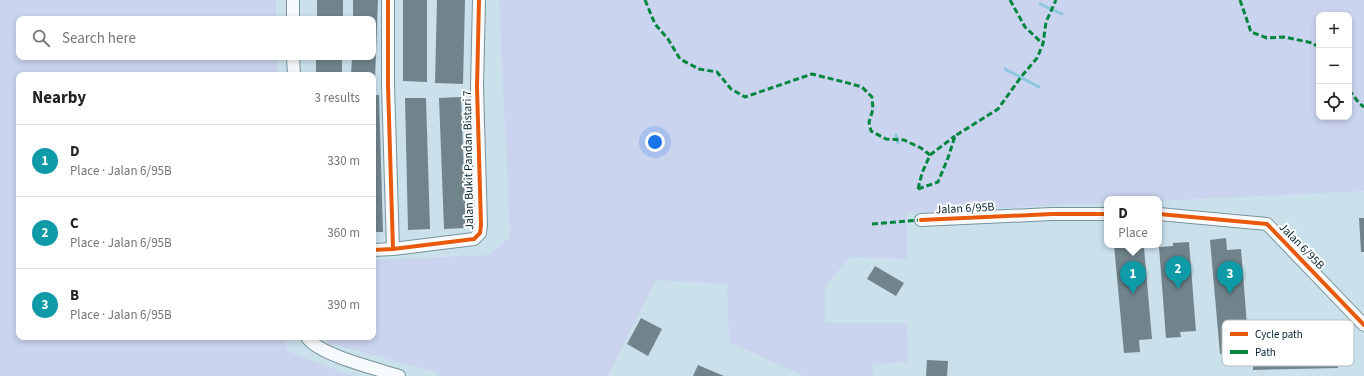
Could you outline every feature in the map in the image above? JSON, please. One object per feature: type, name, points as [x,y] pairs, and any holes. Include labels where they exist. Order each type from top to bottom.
[{"type":"street","points":[[293,0],[293,16]]},
{"type":"street","points":[[388,0],[388,85],[393,249]]},
{"type":"street","name":"Jalan Bukit Pandan Bistari 7","points":[[376,250],[474,239],[478,236],[481,229],[477,87],[479,0]]},
{"type":"street","points":[[293,60],[294,72]]},
{"type":"street","name":"Jalan 6/95B","points":[[921,220],[1052,214],[1104,214]]},
{"type":"street","name":"Jalan 6/95B","points":[[1162,214],[1267,224],[1364,325]]},
{"type":"street","points":[[310,340],[313,344],[330,354],[399,376]]},
{"type":"shaded area","points":[[0,0],[276,0],[276,16],[16,16],[16,60],[278,60],[278,72],[16,72],[16,340],[286,340],[287,351],[353,376],[0,376]]},
{"type":"shaded area","points":[[499,0],[1364,0],[1364,191],[1162,201],[1162,196],[1104,196],[1104,203],[907,213],[907,259],[850,257],[825,286],[825,323],[907,323],[908,362],[873,364],[873,376],[804,376],[729,342],[727,284],[656,280],[608,376],[439,376],[436,372],[328,343],[324,340],[376,340],[376,260],[489,255],[510,237]]},
{"type":"building","points":[[317,0],[343,0],[343,16],[317,16]]},
{"type":"building","points":[[353,0],[378,0],[376,53],[376,16],[353,16]]},
{"type":"building","points":[[403,0],[427,0],[427,82],[403,81]]},
{"type":"building","points":[[437,0],[465,0],[463,84],[435,83]]},
{"type":"building","points":[[316,60],[342,60],[342,72],[316,72]]},
{"type":"building","points":[[352,60],[376,60],[375,72],[351,72]]},
{"type":"building","points":[[376,95],[379,95],[383,232],[376,232]]},
{"type":"building","points":[[461,97],[466,228],[444,229],[439,98]]},
{"type":"building","points":[[405,98],[426,98],[430,229],[408,230]]},
{"type":"building","points":[[1359,218],[1364,218],[1364,252],[1361,252]]},
{"type":"building","points":[[1226,238],[1227,250],[1241,249],[1247,320],[1222,320],[1222,354],[1220,354],[1210,240]]},
{"type":"building","points":[[1189,242],[1196,331],[1180,332],[1181,337],[1166,338],[1159,248],[1173,246],[1173,243]]},
{"type":"building","points":[[1114,248],[1131,248],[1131,250],[1144,248],[1152,339],[1139,340],[1140,352],[1124,353]]},
{"type":"building","points":[[875,266],[904,283],[896,296],[867,279]]},
{"type":"building","points":[[641,318],[662,329],[648,356],[627,344]]},
{"type":"building","points":[[927,360],[948,361],[947,376],[926,376]]},
{"type":"building","points":[[698,365],[724,376],[693,376]]},
{"type":"building","points":[[1253,366],[1338,366],[1338,368],[1253,370]]},
{"type":"waterway","points":[[1040,4],[1062,14]]},
{"type":"waterway","points":[[1005,69],[1039,87]]},
{"type":"waterway","points":[[896,135],[898,143]]},
{"type":"marked path","points":[[645,0],[655,24],[668,39],[680,59],[699,69],[717,72],[731,89],[745,97],[812,74],[862,87],[872,97],[873,109],[869,122],[871,131],[886,139],[904,140],[921,148],[930,155]]},
{"type":"marked path","points":[[1010,0],[1025,27],[1043,44]]},
{"type":"marked path","points":[[918,189],[938,182],[955,136],[998,109],[1037,58],[1043,44],[1046,22],[1056,0]]},
{"type":"marked path","points":[[1240,0],[1251,32],[1267,38],[1284,37],[1313,43],[1316,46]]},
{"type":"marked path","points":[[1352,94],[1364,107]]},
{"type":"marked path","points":[[918,189],[922,173],[930,155],[955,136]]},
{"type":"marked path","points":[[872,224],[921,220]]},
{"type":"cycle path","points":[[388,0],[388,85],[393,249]]},
{"type":"cycle path","points":[[376,250],[474,239],[480,233],[477,87],[479,0]]},
{"type":"cycle path","points":[[921,220],[1052,214],[1104,214]]},
{"type":"cycle path","points":[[1162,214],[1267,224],[1364,325]]},
{"type":"place","name":"C","points":[[1178,289]]},
{"type":"place","name":"D","points":[[1133,294]]},
{"type":"place","name":"B","points":[[1230,294]]}]
